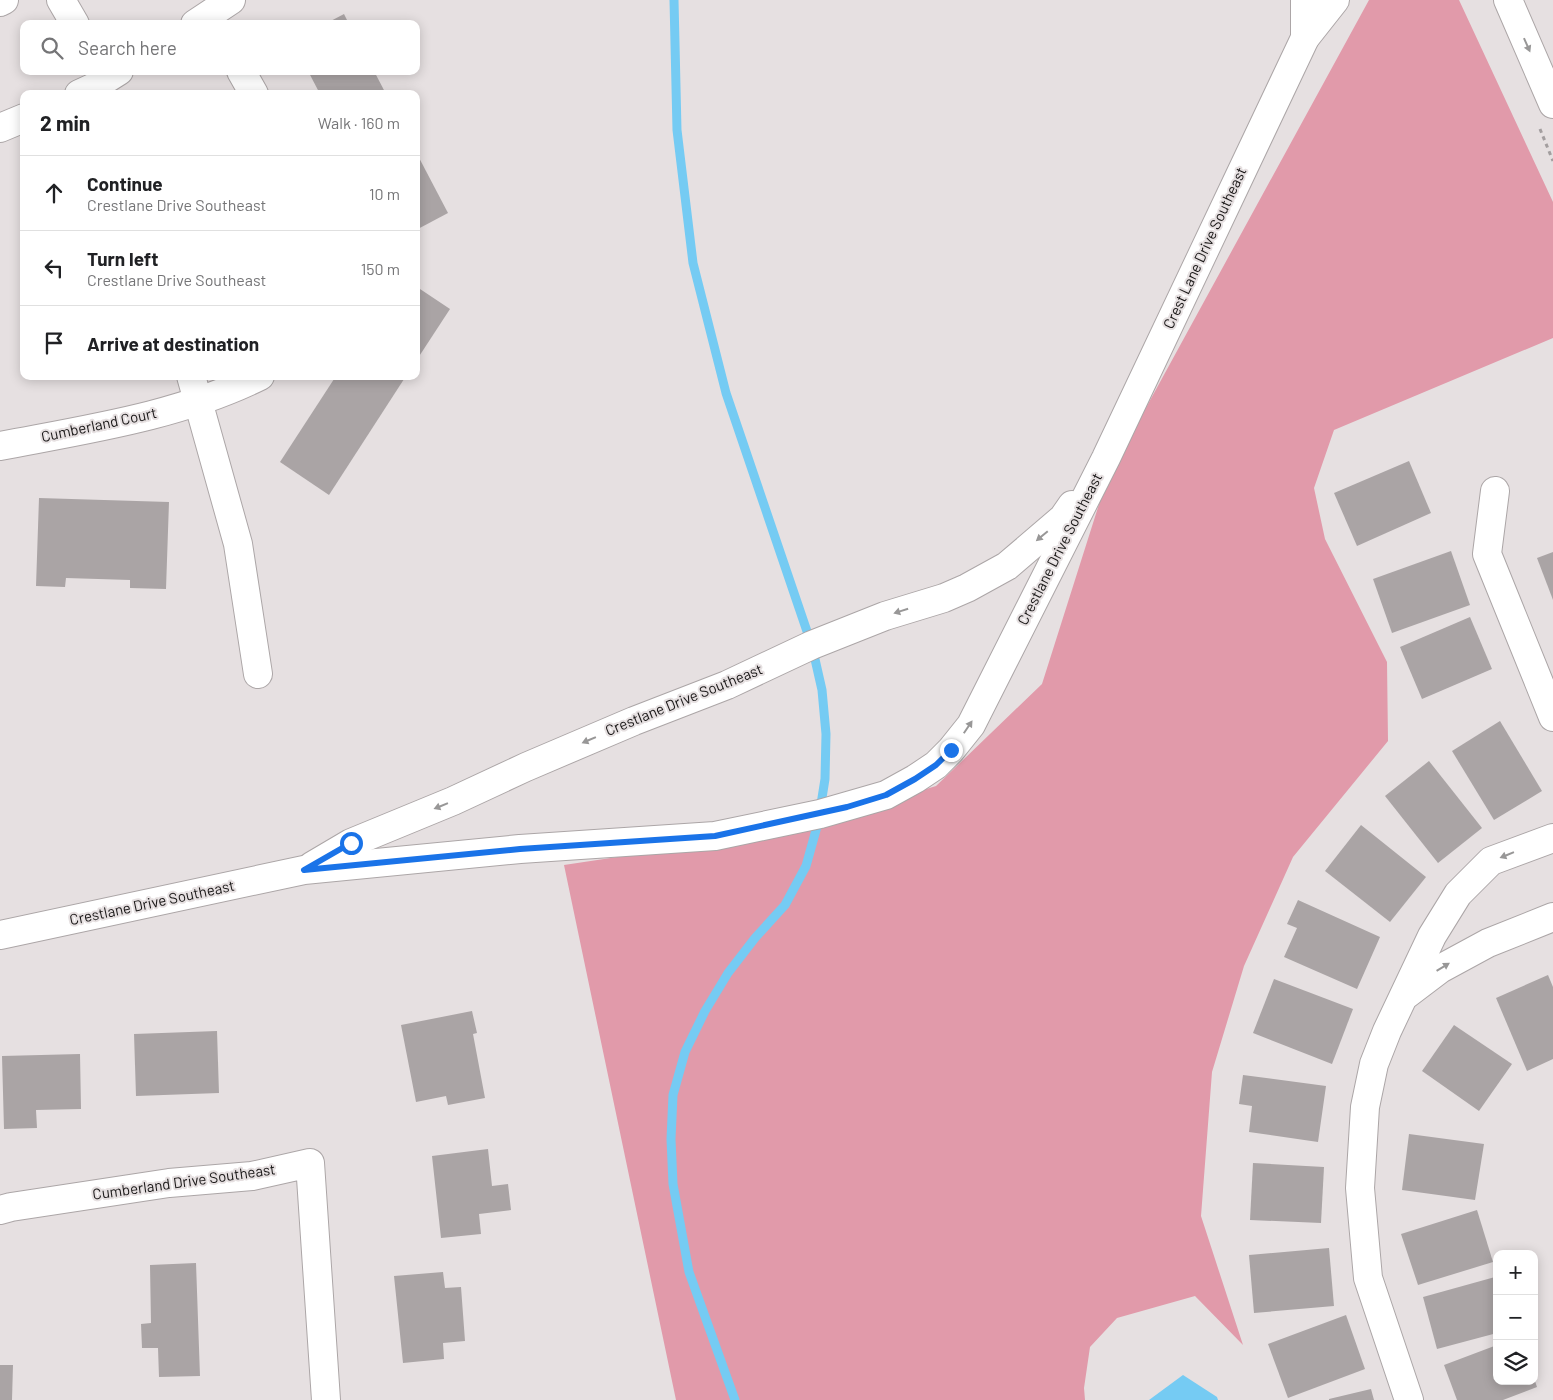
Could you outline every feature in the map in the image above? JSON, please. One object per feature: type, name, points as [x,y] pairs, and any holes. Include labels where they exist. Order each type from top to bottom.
[{"type":"street","points":[[0,2],[4,0]]},
{"type":"street","points":[[61,0],[73,20]]},
{"type":"street","points":[[207,20],[232,0]]},
{"type":"street","name":"Crest Lane Drive Southeast","points":[[1305,0],[1305,38]]},
{"type":"street","name":"Crest Lane Drive Southeast","points":[[1106,458],[1305,38],[1335,0]]},
{"type":"street","points":[[1508,0],[1553,104]]},
{"type":"street","points":[[242,75],[252,90]]},
{"type":"street","points":[[87,90],[110,79]]},
{"type":"street","points":[[0,128],[20,120]]},
{"type":"street","name":"Cumberland Court","points":[[0,446],[138,419],[195,389],[231,391],[252,380]]},
{"type":"street","points":[[195,389],[238,544],[258,674]]},
{"type":"street","name":"Crestlane Drive Southeast","points":[[304,870],[351,843],[453,801],[634,720],[727,685],[812,645],[885,616],[944,598],[967,588],[1006,566],[1063,518],[1106,458]]},
{"type":"street","name":"Crestlane Drive Southeast","points":[[0,935],[304,870],[520,849],[715,836],[847,807],[886,795],[936,765],[971,725],[1106,458]]},
{"type":"street","points":[[1495,491],[1487,554],[1553,717]]},
{"type":"street","points":[[1410,1400],[1368,1278],[1360,1188],[1365,1107],[1374,1064],[1432,936],[1458,894],[1491,861],[1553,838]]},
{"type":"street","points":[[1404,996],[1440,969],[1488,943],[1553,917]]},
{"type":"street","name":"Cumberland Drive Southeast","points":[[0,1210],[169,1183],[252,1176],[310,1163],[326,1400]]},
{"type":"shaded area","points":[[1369,0],[1459,0],[1553,202],[1553,338],[1334,430],[1314,488],[1325,539],[1387,662],[1388,741],[1293,857],[1244,966],[1212,1072],[1201,1216],[1243,1345],[1195,1296],[1117,1318],[1090,1347],[1084,1388],[1085,1400],[676,1400],[564,865],[791,831],[936,786],[1042,684],[1107,479]]},
{"type":"water","points":[[1183,1375],[1217,1397],[1218,1400],[1149,1400]]},
{"type":"building","points":[[344,14],[347,20],[333,20]]},
{"type":"building","points":[[310,75],[376,75],[384,90],[318,90]]},
{"type":"building","points":[[420,160],[448,213],[420,228]]},
{"type":"building","points":[[420,289],[450,309],[420,355]]},
{"type":"building","points":[[333,380],[403,380],[329,495],[280,462]]},
{"type":"building","points":[[1409,461],[1431,513],[1357,546],[1334,493]]},
{"type":"building","points":[[39,498],[169,502],[166,589],[130,588],[130,580],[66,578],[65,587],[36,586]]},
{"type":"building","points":[[1451,551],[1470,605],[1392,633],[1373,579]]},
{"type":"building","points":[[1553,552],[1553,600],[1537,558]]},
{"type":"building","points":[[1470,617],[1492,669],[1422,699],[1400,647]]},
{"type":"building","points":[[1500,721],[1542,791],[1494,820],[1452,751]]},
{"type":"building","points":[[1429,761],[1482,828],[1438,863],[1385,796]]},
{"type":"building","points":[[1361,825],[1426,877],[1390,922],[1325,871]]},
{"type":"building","points":[[1298,900],[1380,937],[1357,989],[1284,957],[1297,928],[1287,924]]},
{"type":"building","points":[[1548,975],[1553,987],[1553,1059],[1527,1071],[1496,998]]},
{"type":"building","points":[[1274,979],[1353,1009],[1332,1064],[1253,1033]]},
{"type":"building","points":[[472,1011],[477,1033],[473,1034],[485,1098],[448,1105],[446,1096],[416,1102],[401,1025]]},
{"type":"building","points":[[1454,1025],[1512,1064],[1479,1111],[1422,1071]]},
{"type":"building","points":[[217,1031],[219,1093],[136,1096],[134,1034]]},
{"type":"building","points":[[80,1054],[81,1109],[36,1110],[37,1128],[4,1129],[2,1056]]},
{"type":"building","points":[[1243,1075],[1326,1086],[1318,1142],[1249,1132],[1252,1106],[1239,1104]]},
{"type":"building","points":[[1409,1134],[1484,1144],[1475,1200],[1402,1190]]},
{"type":"building","points":[[488,1149],[492,1186],[508,1184],[511,1210],[479,1214],[481,1234],[441,1238],[432,1156]]},
{"type":"building","points":[[1253,1163],[1324,1167],[1321,1223],[1250,1220]]},
{"type":"building","points":[[1477,1210],[1493,1262],[1418,1285],[1401,1234]]},
{"type":"building","points":[[1329,1248],[1334,1306],[1254,1313],[1249,1255]]},
{"type":"building","points":[[196,1263],[200,1376],[159,1377],[158,1348],[142,1348],[141,1324],[151,1323],[150,1265]]},
{"type":"building","points":[[443,1272],[445,1288],[461,1287],[465,1341],[443,1343],[444,1359],[403,1363],[394,1276]]},
{"type":"building","points":[[1493,1278],[1493,1334],[1437,1349],[1423,1297]]},
{"type":"building","points":[[1346,1315],[1365,1369],[1288,1398],[1268,1344]]},
{"type":"building","points":[[1493,1347],[1493,1385],[1536,1385],[1537,1387],[1503,1400],[1457,1400],[1444,1365]]},
{"type":"building","points":[[0,1365],[13,1365],[12,1400],[0,1400]]},
{"type":"building","points":[[1371,1389],[1374,1400],[1329,1400],[1329,1399]]},
{"type":"waterway","points":[[674,0],[677,130],[693,263],[726,393],[812,646],[822,690],[826,734],[825,779],[818,823],[806,866],[785,905],[755,938],[728,973],[705,1011],[685,1052],[673,1095],[671,1139],[673,1184],[689,1272],[735,1400]]},
{"type":"route","points":[[351,843],[304,870],[520,849],[715,836],[820,814],[886,795],[936,765],[951,750]]}]
